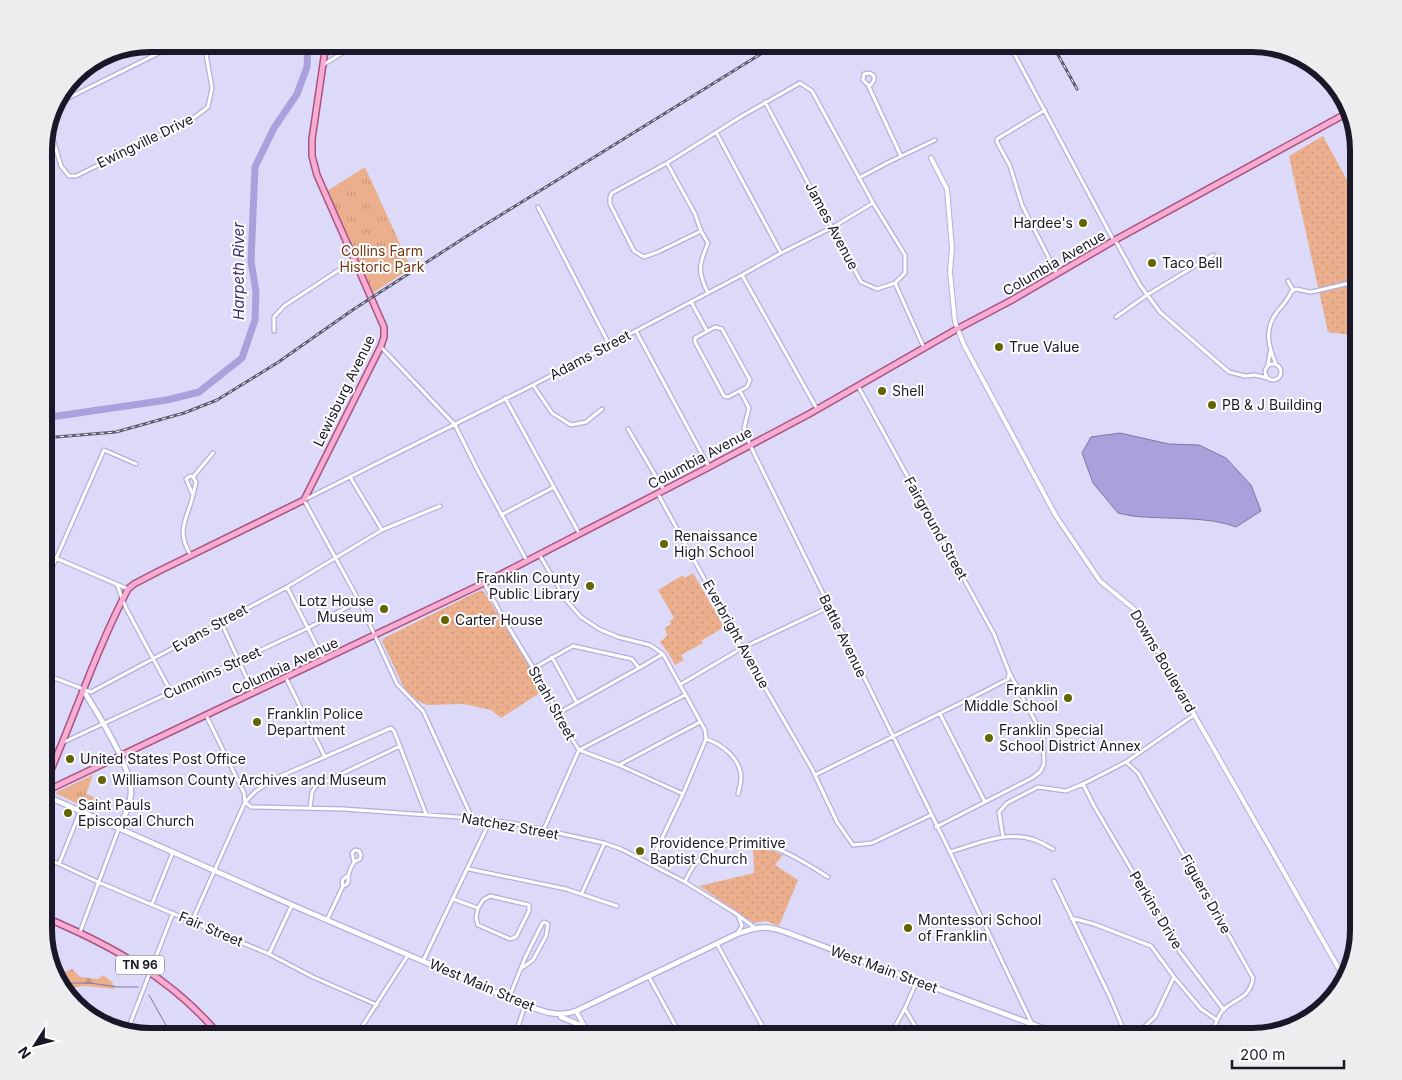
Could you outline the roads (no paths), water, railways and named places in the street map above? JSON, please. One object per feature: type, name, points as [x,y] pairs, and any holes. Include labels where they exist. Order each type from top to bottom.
[{"type":"main road","name":"Lewisburg Avenue","points":[[304,500],[384,337],[384,327],[317,175],[312,156],[312,139],[325,53]]},
{"type":"main road","name":"Columbia Avenue","points":[[53,789],[484,583],[709,467],[817,409],[1115,240],[1343,116]]},
{"type":"main road","points":[[53,766],[83,690],[128,589],[134,584],[304,500]]},
{"type":"main road","points":[[83,690],[120,756],[131,791],[129,804],[119,828]]},
{"type":"main road","name":"West Main Street","points":[[53,798],[80,812],[292,905],[525,1005],[555,1015],[576,1012],[737,934],[754,927],[768,927],[1039,1028]]},
{"type":"main road","name":"TN 96","points":[[53,921],[80,932],[150,971],[193,1006],[213,1028]]},
{"type":"main road","points":[[555,1015],[572,1020],[583,1028]]},
{"type":"street","points":[[1013,52],[1115,240],[1147,295],[1160,312],[1229,372],[1245,376],[1255,375],[1274,380],[1280,376],[1280,368],[1270,351],[1268,336],[1270,324],[1293,290]]},
{"type":"street","points":[[68,98],[160,53]]},
{"type":"street","name":"Ewingville Drive","points":[[53,139],[61,166],[69,176],[76,176],[191,120],[208,107],[212,88],[205,53]]},
{"type":"street","points":[[323,65],[343,53]]},
{"type":"street","points":[[701,231],[644,257],[634,251],[610,204],[610,197],[612,193],[667,163],[800,83],[812,91],[873,203],[905,255],[905,273],[895,283],[924,348]]},
{"type":"street","points":[[868,85],[901,156]]},
{"type":"street","name":"James Avenue","points":[[766,102],[861,282],[877,289],[895,283]]},
{"type":"street","points":[[1045,110],[997,139],[997,142],[1010,166],[1022,205],[1057,274]]},
{"type":"street","points":[[716,132],[781,253]]},
{"type":"street","points":[[860,178],[935,140]]},
{"type":"street","name":"Downs Boulevard","points":[[931,158],[947,189],[952,248],[950,272],[954,322],[974,365],[1056,516],[1100,581],[1134,608],[1340,971]]},
{"type":"street","points":[[667,163],[695,214],[708,243],[700,263],[701,279],[708,293]]},
{"type":"street","name":"Adams Street","points":[[304,500],[533,385],[833,227],[873,203]]},
{"type":"street","points":[[538,206],[609,344]]},
{"type":"street","points":[[1116,317],[1147,295],[1213,255]]},
{"type":"street","points":[[274,331],[274,317],[284,306],[354,260]]},
{"type":"street","points":[[742,275],[817,409]]},
{"type":"street","points":[[1288,281],[1293,290]]},
{"type":"street","points":[[1293,290],[1316,292],[1350,284]]},
{"type":"street","points":[[691,302],[708,331]]},
{"type":"street","points":[[715,327],[722,329],[750,380],[747,386],[728,398],[724,396],[695,342],[695,338],[708,331],[715,327]]},
{"type":"street","points":[[636,331],[709,467]]},
{"type":"street","points":[[381,346],[455,425],[527,561]]},
{"type":"street","points":[[1267,378],[1264,373],[1270,351]]},
{"type":"street","points":[[1255,375],[1266,367],[1276,364]]},
{"type":"street","points":[[533,385],[552,413],[571,425],[586,422],[602,409]]},
{"type":"street","name":"Fairground Street","points":[[857,386],[994,634],[1009,672]]},
{"type":"street","name":"Battle Avenue","points":[[740,391],[750,408],[744,428],[750,445],[936,827],[950,852],[1032,1024]]},
{"type":"street","points":[[505,398],[579,534]]},
{"type":"street","points":[[628,429],[664,490]]},
{"type":"street","points":[[53,565],[104,450],[136,464]]},
{"type":"street","points":[[193,495],[186,479],[193,477],[213,453]]},
{"type":"street","points":[[191,556],[186,547],[182,530],[196,482],[193,477]]},
{"type":"street","points":[[350,477],[382,530]]},
{"type":"street","points":[[501,515],[554,487]]},
{"type":"street","name":"Everbright Avenue","points":[[657,493],[742,648],[815,775],[837,822],[853,845],[872,843],[931,815]]},
{"type":"street","points":[[304,500],[359,601],[397,684],[423,711],[472,818]]},
{"type":"street","name":"Evans Street","points":[[83,690],[91,692],[286,587],[382,530],[440,506]]},
{"type":"street","points":[[539,554],[566,600],[581,617],[599,629],[618,637],[650,644],[663,654],[705,730],[706,739],[683,794],[650,863]]},
{"type":"street","points":[[53,557],[128,589]]},
{"type":"street","name":"Strahl Street","points":[[484,583],[508,628],[534,668],[578,750],[619,765],[683,794]]},
{"type":"street","points":[[117,585],[126,608],[171,692]]},
{"type":"street","points":[[286,587],[324,660]]},
{"type":"street","name":"Cummins Street","points":[[64,742],[308,628],[359,601]]},
{"type":"street","points":[[680,684],[742,648],[828,607]]},
{"type":"street","points":[[220,622],[253,692]]},
{"type":"street","points":[[534,668],[572,646],[632,659],[639,668]]},
{"type":"street","points":[[557,714],[663,654]]},
{"type":"street","points":[[552,657],[577,703]]},
{"type":"street","points":[[815,775],[940,714],[1008,678],[1009,672]]},
{"type":"street","points":[[936,827],[1032,778],[1040,772],[1044,764],[1043,736],[1009,672]]},
{"type":"street","points":[[286,677],[325,757]]},
{"type":"street","points":[[53,678],[83,690]]},
{"type":"street","points":[[543,831],[578,750],[685,695]]},
{"type":"street","points":[[940,714],[985,802]]},
{"type":"street","points":[[206,715],[244,793],[245,802]]},
{"type":"street","points":[[1003,837],[999,812],[1007,803],[1038,787],[1066,791],[1083,784],[1126,762],[1194,715]]},
{"type":"street","points":[[619,765],[700,722]]},
{"type":"street","points":[[192,921],[245,802],[251,794],[269,782],[389,728],[394,731],[426,814]]},
{"type":"street","points":[[706,739],[716,742],[732,756],[742,778],[738,794]]},
{"type":"street","points":[[310,808],[312,792],[316,786],[400,746]]},
{"type":"street","name":"Figuers Drive","points":[[1126,762],[1138,773],[1253,978],[1252,986],[1242,999],[1224,1010],[1214,1028]]},
{"type":"street","name":"Perkins Drive","points":[[1083,784],[1180,952],[1224,1010]]},
{"type":"street","name":"Natchez Street","points":[[245,802],[251,807],[310,808],[472,818],[517,824],[604,843],[621,849],[685,882],[754,927]]},
{"type":"street","points":[[59,864],[80,812]]},
{"type":"street","points":[[423,961],[469,869],[490,821]]},
{"type":"street","points":[[80,932],[119,828]]},
{"type":"street","points":[[950,852],[1003,837],[1035,840],[1053,849]]},
{"type":"street","points":[[582,894],[604,843]]},
{"type":"street","points":[[685,882],[695,863],[709,851],[717,847],[736,844],[761,844],[773,847],[795,856],[828,877]]},
{"type":"street","points":[[152,904],[173,852]]},
{"type":"street","name":"Fair Street","points":[[53,861],[269,954],[313,977],[377,1005]]},
{"type":"street","points":[[327,920],[343,886],[349,882],[348,876],[354,862]]},
{"type":"street","points":[[469,869],[582,894],[617,906]]},
{"type":"street","points":[[1054,881],[1123,1028]]},
{"type":"street","points":[[490,896],[529,905],[529,911],[516,937],[510,939],[478,925],[476,918],[478,908],[483,900],[490,896]]},
{"type":"street","points":[[453,899],[478,908]]},
{"type":"street","points":[[269,954],[292,905]]},
{"type":"street","points":[[129,1025],[173,913]]},
{"type":"street","points":[[735,913],[742,923],[741,929],[737,934]]},
{"type":"street","points":[[1071,918],[1094,924],[1152,946],[1174,977],[1201,1009],[1217,1020]]},
{"type":"street","points":[[509,998],[525,958],[542,924],[544,922],[548,924],[546,936],[533,960],[522,968]]},
{"type":"street","points":[[717,943],[764,1028]]},
{"type":"street","points":[[361,1028],[408,955]]},
{"type":"street","points":[[649,977],[677,1028]]},
{"type":"street","points":[[1143,1028],[1155,1017],[1174,977]]},
{"type":"street","points":[[894,1028],[917,981]]},
{"type":"street","points":[[518,1028],[525,1005]]},
{"type":"street","points":[[905,1008],[916,1028]]},
{"type":"street","points":[[576,1012],[585,1028]]},
{"type":"waterway","name":"Harpeth River","points":[[53,417],[167,400],[199,392],[242,358],[255,320],[256,292],[251,261],[255,167],[274,128],[297,94],[307,67],[308,53]]},
{"type":"waterway","points":[[68,983],[138,987]]},
{"type":"waterway","points":[[149,995],[168,1028]]},
{"type":"railway","points":[[53,437],[116,432],[184,413],[217,400],[277,363],[354,309],[478,229],[763,52]]},
{"type":"railway","points":[[1057,52],[1077,89]]},
{"type":"place","name":"Hardee's","points":[[1083,223]]},
{"type":"place","name":"Taco Bell","points":[[1152,263]]},
{"type":"place","name":"True Value","points":[[999,347]]},
{"type":"place","name":"Shell","points":[[882,391]]},
{"type":"place","name":"PB & J Building","points":[[1212,405]]},
{"type":"place","name":"Renaissance High School","points":[[664,544]]},
{"type":"place","name":"Franklin County Public Library","points":[[590,586]]},
{"type":"place","name":"Lotz House Museum","points":[[384,609]]},
{"type":"place","name":"Carter House","points":[[445,620]]},
{"type":"place","name":"Franklin Middle School","points":[[1068,698]]},
{"type":"place","name":"Franklin Police Department","points":[[257,722]]},
{"type":"place","name":"Franklin Special School District Annex","points":[[989,738]]},
{"type":"place","name":"United States Post Office","points":[[70,759]]},
{"type":"place","name":"Williamson County Archives and Museum","points":[[102,780]]},
{"type":"place","name":"Saint Pauls Episcopal Church","points":[[68,813]]},
{"type":"place","name":"Providence Primitive Baptist Church","points":[[640,851]]},
{"type":"place","name":"Montessori School of Franklin","points":[[908,928]]},
{"type":"park label","name":"Collins Farm Historic Park","points":[[382,260]]}]
